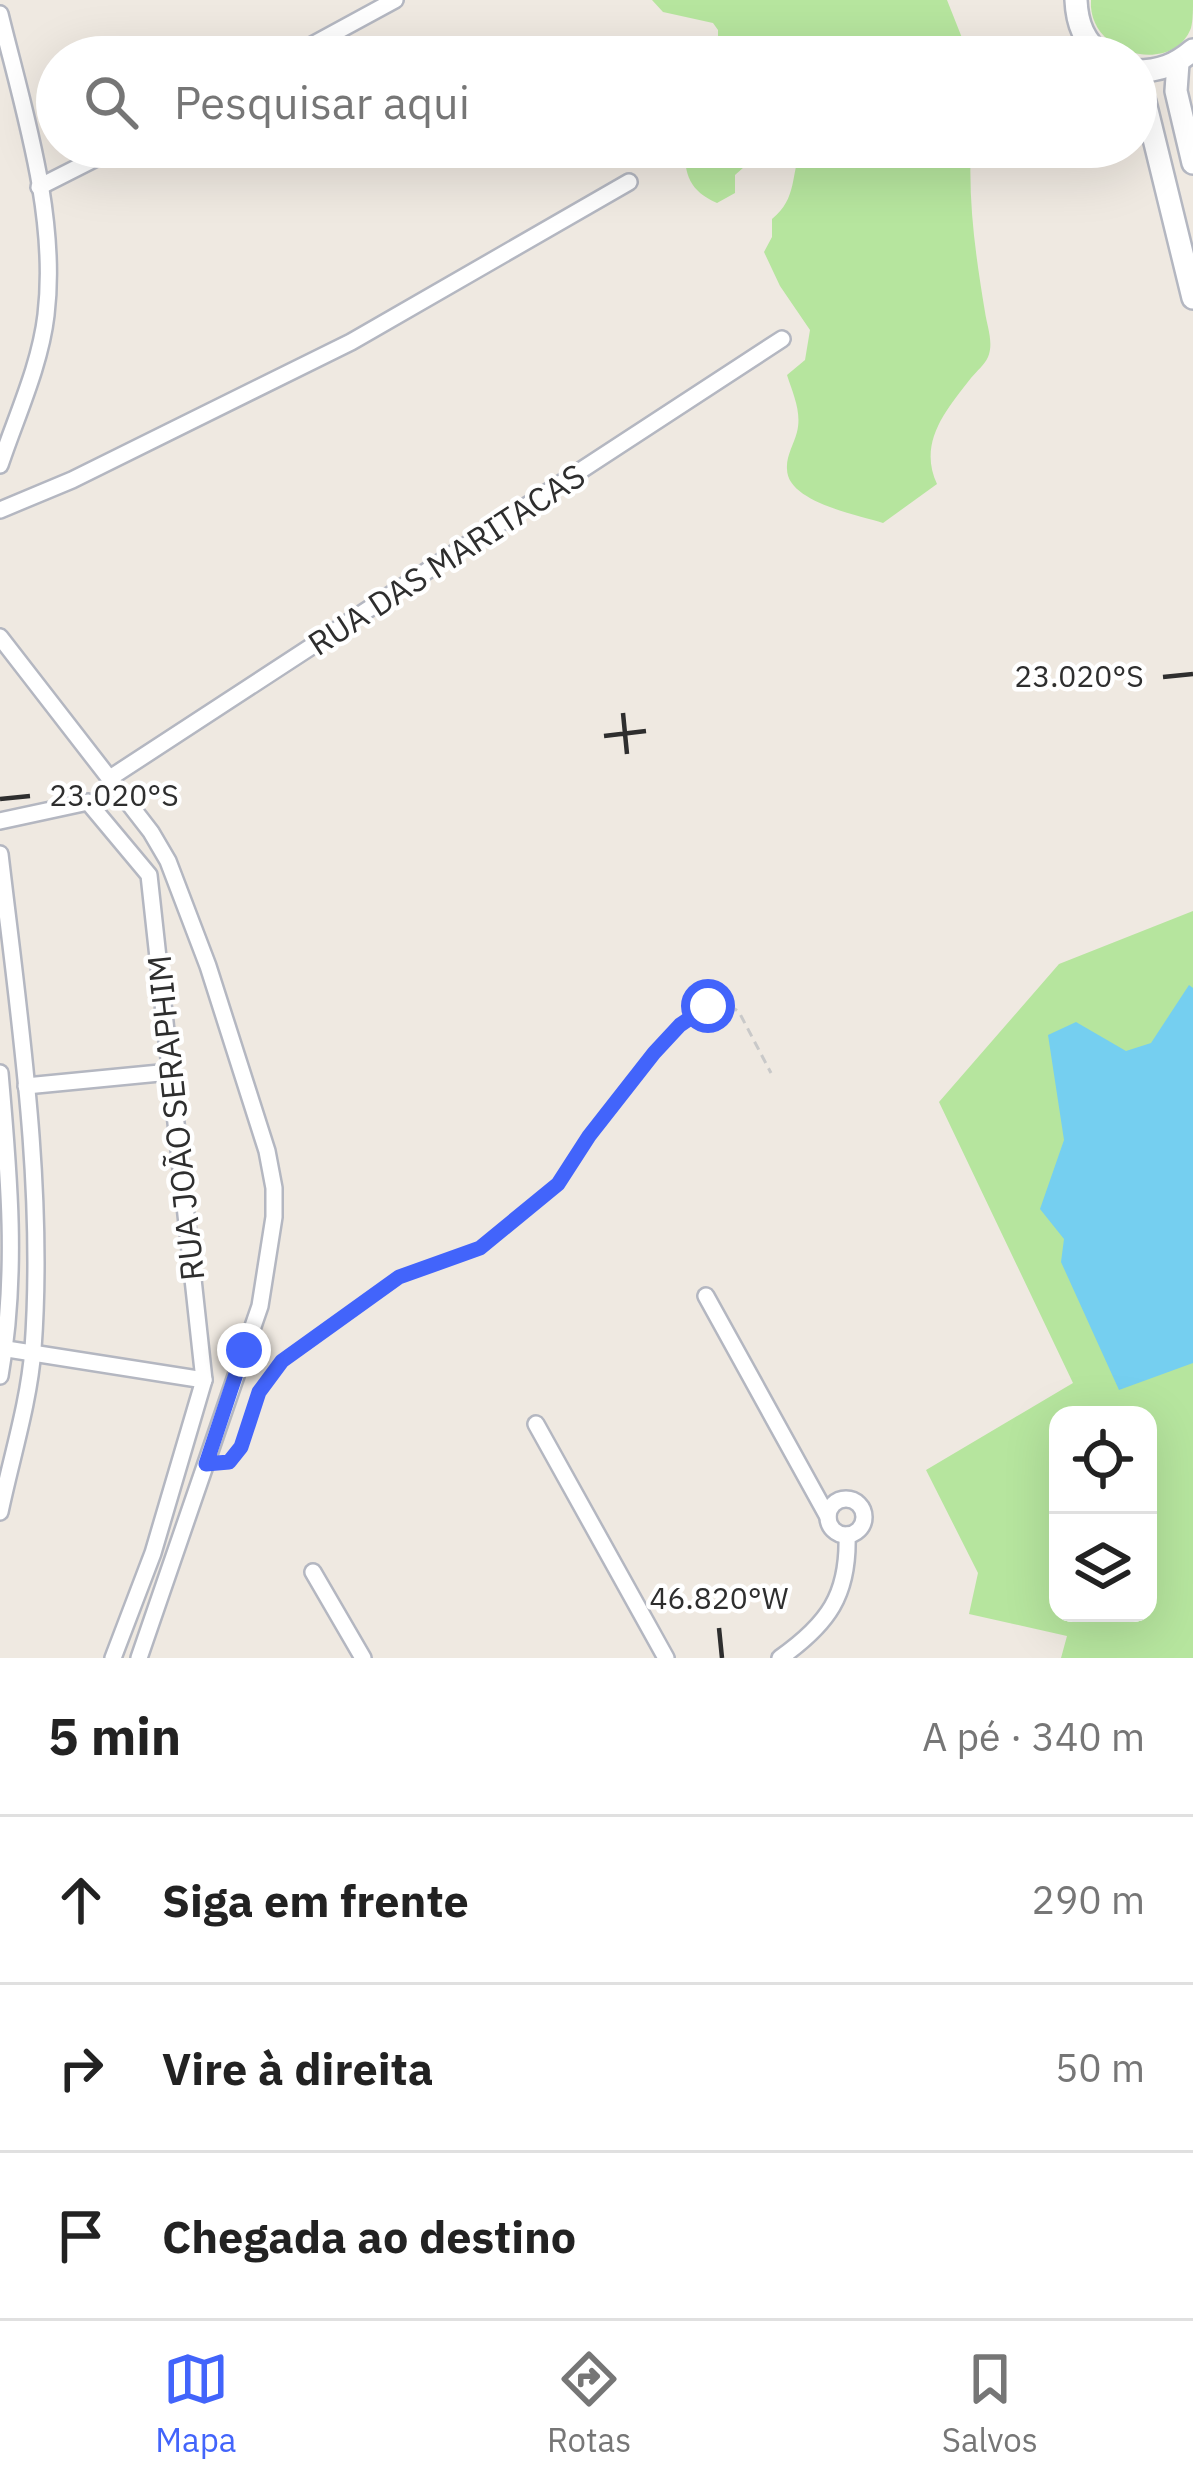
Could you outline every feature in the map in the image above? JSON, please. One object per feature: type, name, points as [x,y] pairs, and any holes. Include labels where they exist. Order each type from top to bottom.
[{"type":"main road","points":[[1076,0],[1085,36]]},
{"type":"main road","points":[[1157,70],[1185,56]]},
{"type":"main road","points":[[1185,56],[1176,92],[1193,164]]},
{"type":"main road","points":[[1157,150],[1193,298]]},
{"type":"street","points":[[329,36],[395,0]]},
{"type":"street","points":[[0,14],[39,187],[46,256],[46,316],[0,465]]},
{"type":"street","points":[[39,187],[77,168]]},
{"type":"street","points":[[0,510],[72,480],[351,342],[629,182]]},
{"type":"street","name":"RUA DAS MARITACAS","points":[[110,778],[782,339]]},
{"type":"street","points":[[0,637],[151,832],[180,891],[258,1116],[274,1188],[269,1267],[260,1306],[139,1658]]},
{"type":"street","name":"RUA JOÃO SERAPHIM","points":[[0,821],[88,802],[149,875],[204,1380],[153,1553],[113,1658]]},
{"type":"street","points":[[0,854],[33,1170],[33,1352],[0,1512]]},
{"type":"street","points":[[0,1072],[11,1228],[0,1376]]},
{"type":"street","points":[[26,1085],[170,1072]]},
{"type":"street","points":[[706,1296],[832,1528],[847,1535],[857,1532],[864,1522],[859,1504],[842,1499],[828,1517]]},
{"type":"street","points":[[2,1348],[204,1380]]},
{"type":"street","points":[[536,1424],[667,1658]]},
{"type":"street","points":[[781,1658],[830,1614],[848,1564],[847,1535]]},
{"type":"street","points":[[313,1572],[363,1658]]},
{"type":"path","points":[[206,1464],[229,1462],[241,1447],[259,1392],[282,1361],[399,1277],[480,1248],[558,1184],[615,1103],[680,1025],[708,1006],[726,1003],[739,1012],[771,1072]]},
{"type":"green space","points":[[652,0],[947,0],[961,36],[718,36],[713,23],[663,12]]},
{"type":"green space","points":[[1091,0],[1193,0],[1191,28],[1167,52],[1157,54],[1157,36],[1104,36],[1093,19]]},
{"type":"green space","points":[[686,168],[743,168],[735,175],[735,193],[717,203],[700,193]]},
{"type":"green space","points":[[796,168],[971,168],[990,352],[937,428],[931,455],[937,484],[883,523],[811,498],[790,480],[787,469],[798,417],[787,375],[805,360],[810,330],[764,252],[772,237],[772,219],[790,194]]},
{"type":"green space","points":[[1193,911],[1193,1658],[1061,1658],[1067,1636],[969,1614],[978,1573],[926,1470],[1073,1383],[939,1102],[1059,964]]},
{"type":"water","points":[[1189,985],[1193,988],[1193,1363],[1119,1390],[1061,1262],[1064,1239],[1040,1209],[1064,1140],[1048,1035],[1076,1022],[1126,1051],[1151,1043]]},
{"type":"route","points":[[244,1350],[206,1464],[229,1462],[241,1447],[259,1392],[282,1361],[399,1277],[480,1248],[558,1184],[654,1053],[680,1025],[708,1006]]}]
